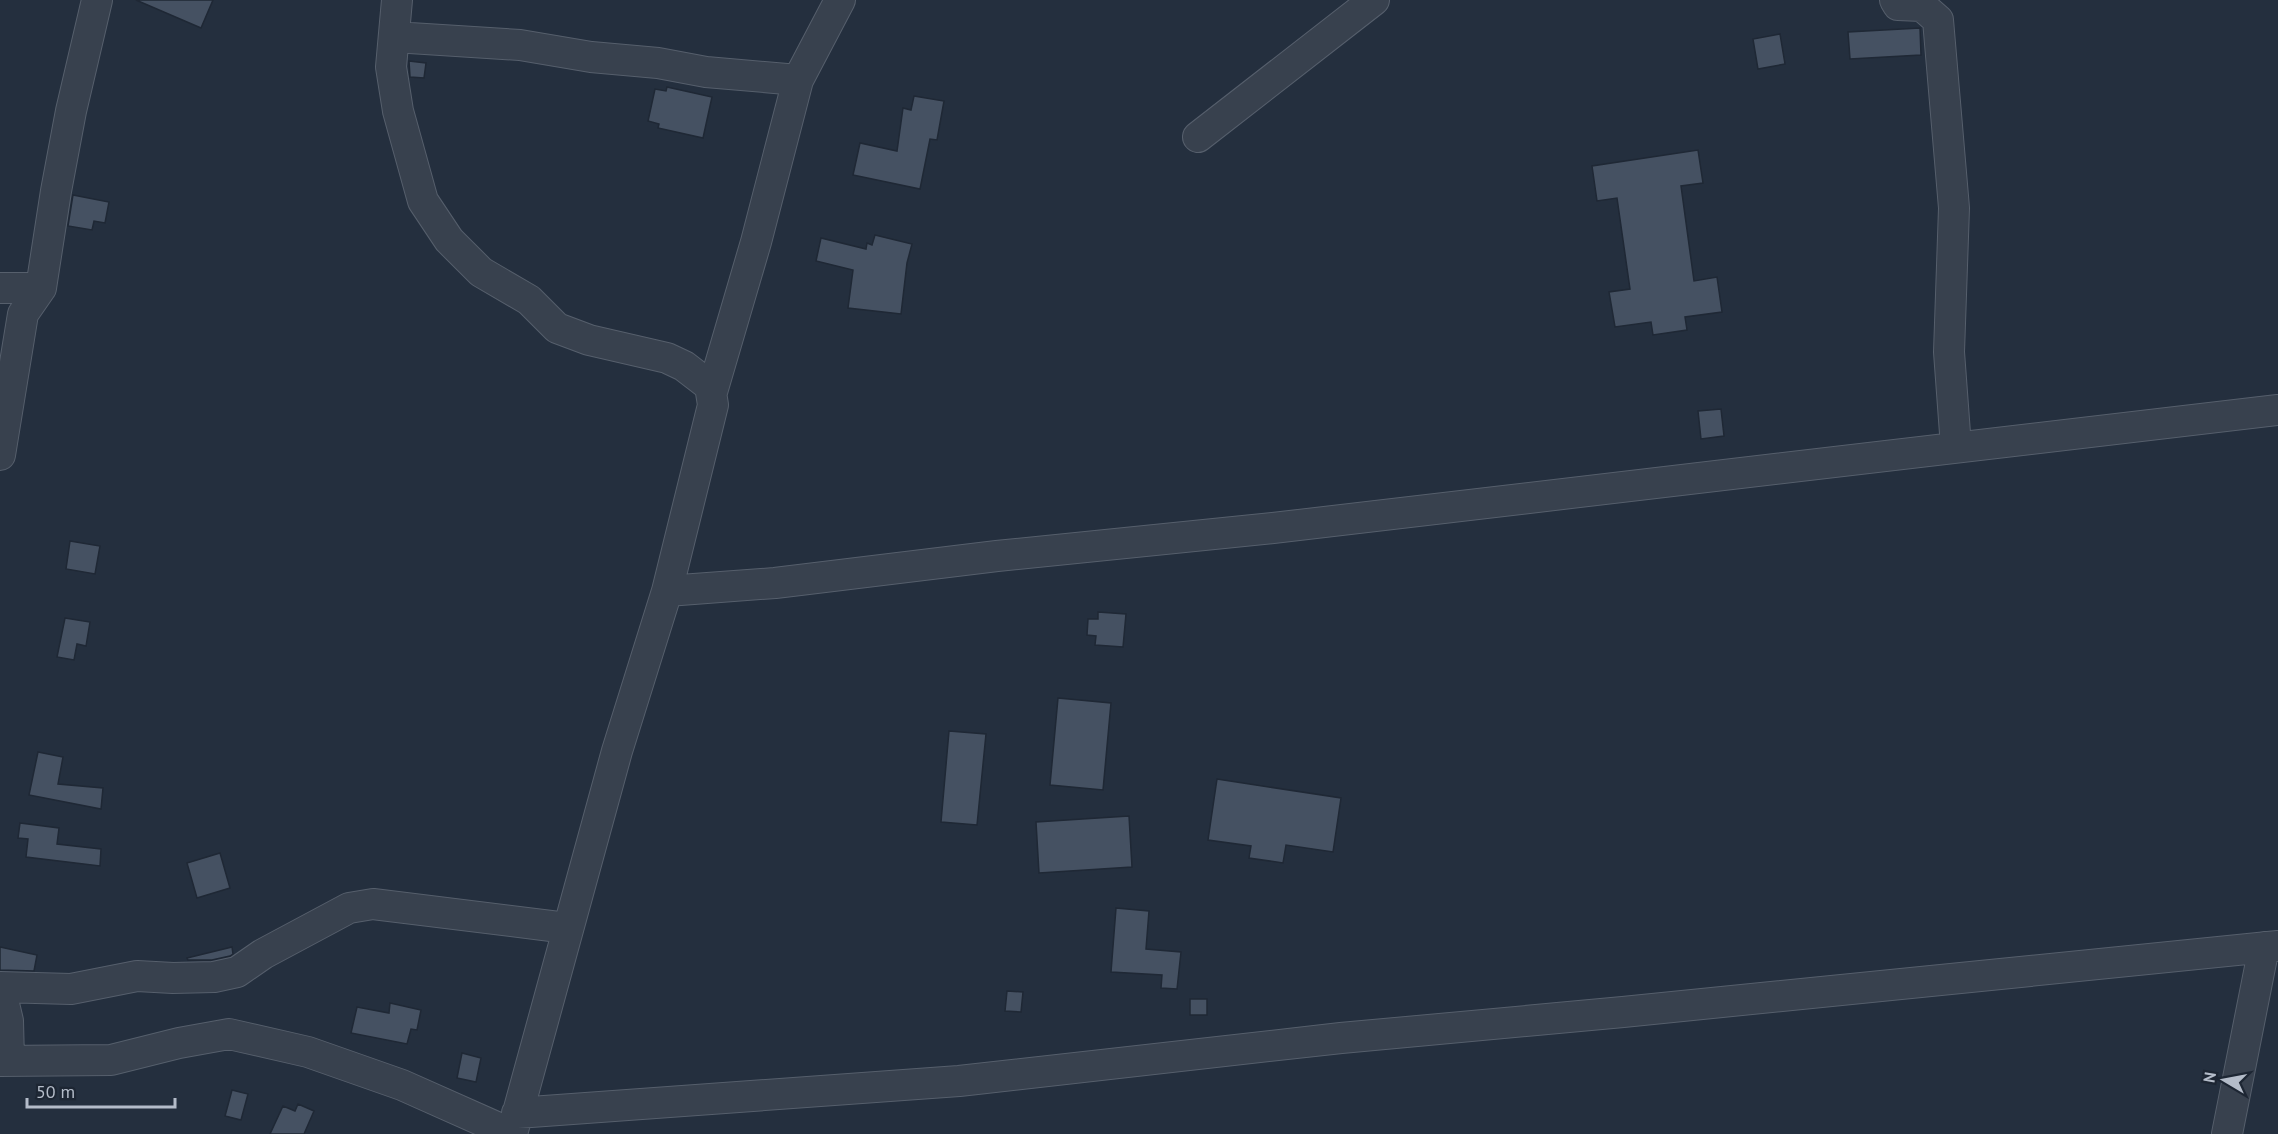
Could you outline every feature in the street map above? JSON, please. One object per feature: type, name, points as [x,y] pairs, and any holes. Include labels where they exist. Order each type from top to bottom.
[{"type":"street","points":[[0,455],[23,314],[41,288],[69,122],[97,0]]},
{"type":"street","points":[[397,0],[391,67],[398,111],[423,201],[449,240],[481,272],[529,300],[557,328],[589,340],[667,358],[691,371],[710,386],[712,392],[713,405],[667,591],[617,751],[513,1127]]},
{"type":"street","points":[[712,392],[756,243],[798,80],[840,0]]},
{"type":"street","points":[[1198,137],[1374,0]]},
{"type":"street","points":[[1895,0],[1898,5],[1922,6],[1938,20],[1954,208],[1949,352],[1956,447]]},
{"type":"street","points":[[394,37],[520,45],[591,57],[658,63],[706,72],[798,80]]},
{"type":"street","points":[[0,288],[41,288]]},
{"type":"street","points":[[667,591],[775,584],[997,556],[1273,528],[2278,410]]},
{"type":"street","points":[[567,928],[373,904],[359,905],[281,944],[237,972],[204,977],[137,976],[71,990],[0,987],[8,1021],[5,1061],[111,1060],[179,1042],[230,1034],[308,1052],[513,1127],[958,1081],[1341,1038],[2271,947],[2227,1134]]},
{"type":"building","points":[[136,0],[213,0],[201,28]]},
{"type":"building","points":[[1920,28],[1921,55],[1850,59],[1848,32]]},
{"type":"building","points":[[1780,34],[1785,64],[1758,69],[1753,39]]},
{"type":"building","points":[[409,61],[426,63],[424,78],[410,77]]},
{"type":"building","points":[[667,87],[712,97],[703,138],[658,128],[659,124],[648,121],[655,89],[666,91]]},
{"type":"building","points":[[914,96],[944,101],[937,140],[930,139],[920,189],[853,175],[860,143],[897,151],[903,108],[911,110]]},
{"type":"building","points":[[1698,150],[1703,183],[1681,186],[1694,281],[1717,277],[1722,312],[1685,317],[1687,330],[1653,335],[1651,322],[1615,327],[1609,292],[1630,289],[1617,198],[1597,201],[1592,166]]},
{"type":"building","points":[[73,195],[109,202],[105,223],[94,221],[92,230],[68,226]]},
{"type":"building","points":[[875,235],[912,244],[907,263],[901,314],[848,308],[853,270],[816,261],[821,238],[866,249],[867,243],[872,245]]},
{"type":"building","points":[[1721,409],[1724,436],[1701,439],[1698,411]]},
{"type":"building","points":[[70,541],[100,546],[95,574],[66,569]]},
{"type":"building","points":[[1098,612],[1126,614],[1123,647],[1095,645],[1096,636],[1087,635],[1088,619],[1098,619]]},
{"type":"building","points":[[65,618],[90,622],[86,646],[77,644],[74,660],[57,657]]},
{"type":"building","points":[[1058,698],[1111,703],[1103,790],[1050,785]]},
{"type":"building","points":[[949,731],[986,734],[977,825],[941,822]]},
{"type":"building","points":[[38,752],[63,757],[58,784],[103,788],[101,809],[29,795]]},
{"type":"building","points":[[1217,779],[1341,798],[1333,852],[1286,845],[1283,863],[1249,858],[1251,846],[1208,840]]},
{"type":"building","points":[[1129,816],[1132,867],[1039,873],[1036,822]]},
{"type":"building","points":[[20,823],[59,828],[57,844],[101,849],[100,866],[26,857],[28,839],[18,838]]},
{"type":"building","points":[[220,853],[230,888],[197,898],[187,863]]},
{"type":"building","points":[[1116,908],[1149,911],[1146,949],[1181,952],[1177,989],[1161,988],[1162,975],[1111,972]]},
{"type":"building","points":[[0,947],[37,955],[34,971],[0,970]]},
{"type":"building","points":[[232,947],[233,954],[230,956],[212,960],[188,960],[187,958]]},
{"type":"building","points":[[1007,991],[1023,992],[1021,1012],[1005,1011]]},
{"type":"building","points":[[1190,999],[1207,999],[1207,1015],[1190,1015]]},
{"type":"building","points":[[390,1003],[421,1010],[417,1030],[411,1029],[407,1044],[351,1033],[357,1007],[389,1013]]},
{"type":"building","points":[[462,1053],[481,1058],[476,1082],[457,1078]]},
{"type":"building","points":[[232,1090],[248,1094],[241,1120],[225,1116]]},
{"type":"building","points":[[298,1104],[314,1111],[304,1134],[270,1134],[283,1106],[295,1111]]}]
